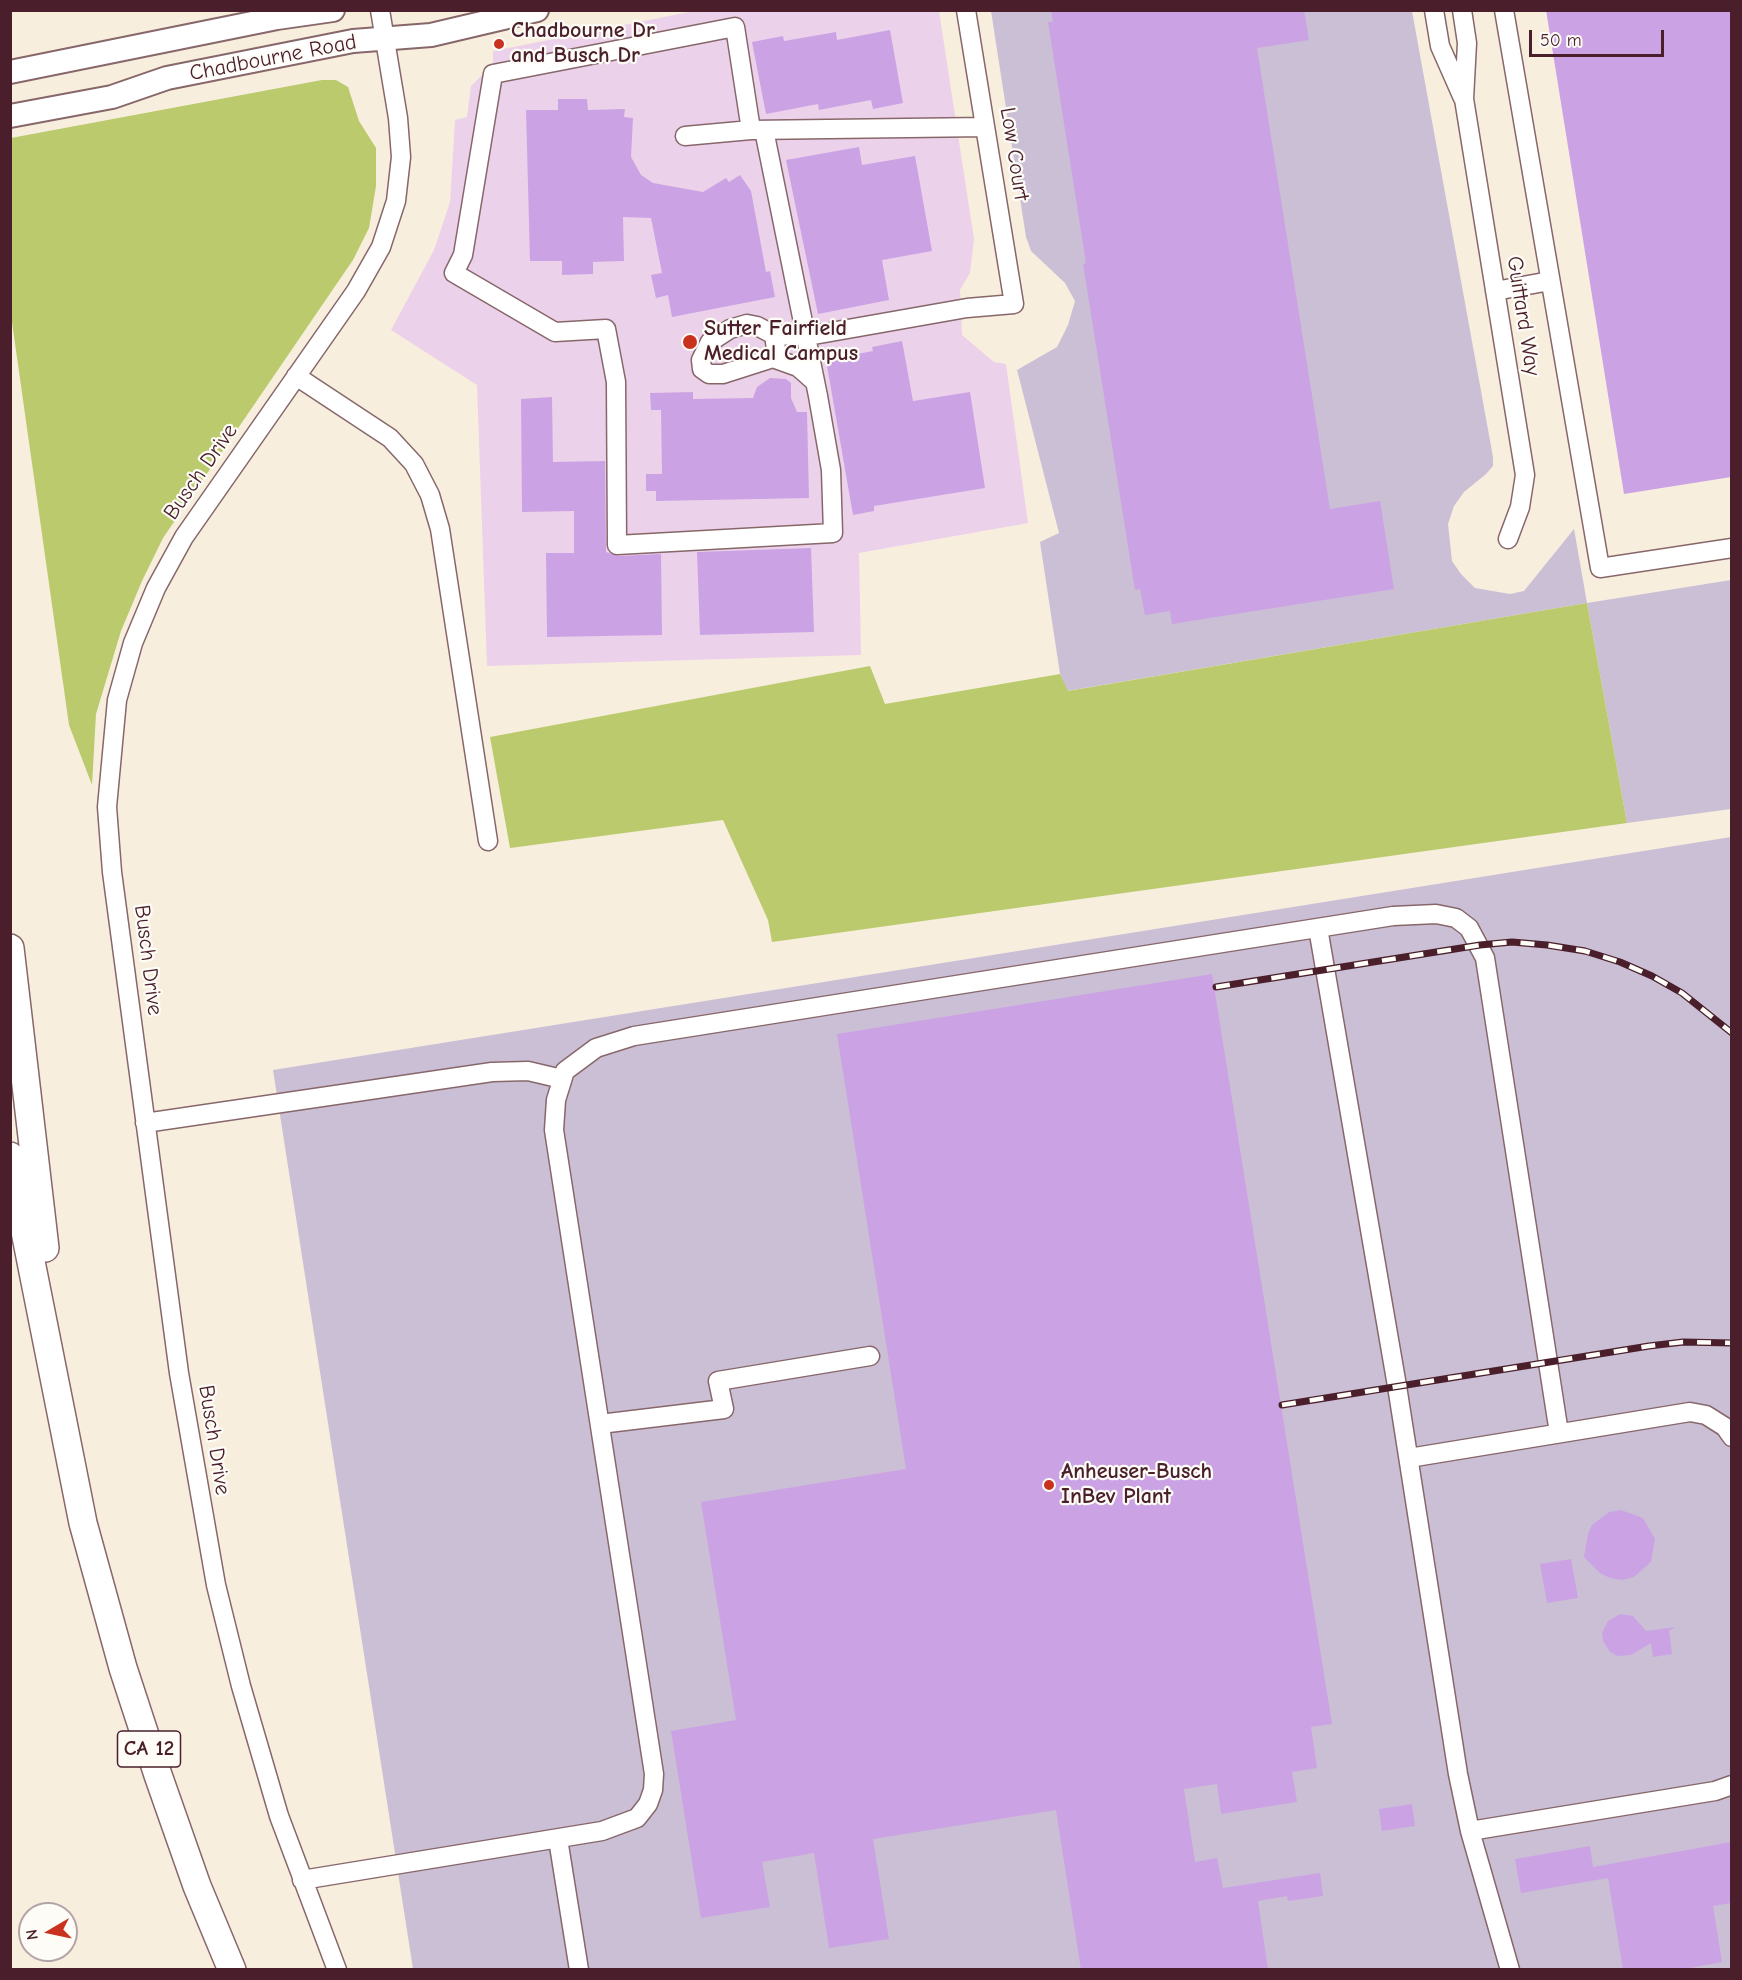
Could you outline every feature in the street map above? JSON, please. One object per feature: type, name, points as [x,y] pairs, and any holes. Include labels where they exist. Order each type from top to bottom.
[{"type":"highway","points":[[10,948],[43,1232],[83,1523]]},
{"type":"highway","name":"CA 12","points":[[10,1156],[83,1523],[123,1668],[158,1775],[197,1886],[232,1970]]},
{"type":"main road","name":"Chadbourne Road","points":[[10,72],[284,14],[333,10]]},
{"type":"main road","name":"Chadbourne Road","points":[[10,116],[112,97],[166,78],[353,41],[431,35],[537,10]]},
{"type":"street","name":"Busch Drive","points":[[337,1970],[279,1816],[244,1697],[216,1585],[179,1373],[112,872],[106,807],[117,700],[133,643],[156,588],[184,537],[356,291],[376,256],[396,201],[401,157],[396,106],[380,10]]},
{"type":"street","name":"Low Court","points":[[808,336],[967,308],[1014,304],[966,10]]},
{"type":"street","name":"Guittard Way","points":[[1434,10],[1440,46],[1464,99]]},
{"type":"street","name":"Guittard Way","points":[[1462,10],[1467,43],[1464,99],[1525,475],[1520,507],[1508,538]]},
{"type":"street","points":[[1504,10],[1600,568],[1731,548]]},
{"type":"street","points":[[735,27],[808,336],[831,470],[833,533],[617,545],[616,382],[606,329],[555,332],[454,273],[463,255],[493,74],[735,27]]},
{"type":"street","points":[[685,136],[758,130],[985,127]]},
{"type":"street","points":[[1495,291],[1551,281]]},
{"type":"street","points":[[808,336],[774,335],[757,326],[739,326],[710,342],[701,360],[702,369],[709,374],[723,374],[773,358],[798,367],[815,382]]},
{"type":"street","points":[[773,358],[776,349],[774,335]]},
{"type":"street","points":[[296,376],[390,438],[414,464],[430,495],[440,529],[488,841]]},
{"type":"street","points":[[302,1880],[610,1829],[637,1818],[648,1804],[653,1790],[654,1774],[554,1130],[556,1100],[565,1071],[597,1048],[634,1036],[1393,916],[1436,914],[1456,918],[1469,928],[1485,958],[1559,1432]]},
{"type":"street","points":[[1318,928],[1408,1458],[1458,1773],[1470,1831],[1510,1970]]},
{"type":"street","points":[[145,1123],[492,1072],[528,1071],[561,1079]]},
{"type":"street","points":[[600,1424],[724,1409],[718,1381],[870,1356]]},
{"type":"street","points":[[1408,1458],[1690,1412],[1707,1415],[1725,1427],[1731,1437]]},
{"type":"street","points":[[1470,1831],[1715,1791],[1731,1785]]},
{"type":"street","points":[[558,1839],[579,1970]]},
{"type":"shaded area","name":"Sutter Fairfield Medical Campus","points":[[694,11],[939,11],[974,239],[970,273],[960,290],[962,335],[994,362],[1006,364],[1028,523],[859,553],[861,655],[487,666],[477,385],[391,330],[434,250],[450,202],[455,120],[467,117],[471,86],[493,64],[493,51]]},
{"type":"shaded area","points":[[991,11],[1412,11],[1493,457],[1493,466],[1464,492],[1454,506],[1448,524],[1452,561],[1475,588],[1510,594],[1524,591],[1574,529],[1587,603],[1067,691],[1060,674],[1040,542],[1059,533],[1017,370],[1057,347],[1068,325],[1075,301],[1065,283],[1031,251],[1026,237]]},
{"type":"shaded area","points":[[1731,580],[1731,809],[1627,823],[1587,603]]},
{"type":"shaded area","points":[[1731,837],[1731,1969],[413,1969],[273,1070]]},
{"type":"green space","points":[[322,80],[336,80],[348,87],[359,121],[376,148],[376,186],[369,228],[353,260],[163,538],[121,631],[96,714],[92,785],[69,725],[11,315],[11,138]]},
{"type":"green space","points":[[1587,603],[1627,823],[772,942],[768,920],[723,820],[510,848],[490,737],[870,666],[885,704],[1060,674],[1068,691]]},
{"type":"building","points":[[1051,10],[1304,10],[1309,40],[1257,48],[1330,509],[1380,501],[1394,589],[1172,624],[1170,611],[1145,615],[1140,589],[1135,590],[1083,264],[1086,263],[1048,22],[1053,22]]},
{"type":"building","points":[[1546,10],[1731,10],[1731,477],[1624,494]]},
{"type":"building","points":[[890,30],[903,103],[873,109],[871,100],[819,110],[818,104],[766,114],[752,42],[783,36],[784,41],[836,32],[837,40]]},
{"type":"building","points":[[558,99],[587,99],[588,110],[625,109],[624,117],[633,118],[631,157],[641,175],[653,183],[703,192],[726,178],[729,182],[740,175],[751,191],[766,272],[770,271],[775,297],[672,317],[668,295],[656,298],[651,275],[662,273],[651,218],[623,217],[624,261],[593,262],[593,274],[562,275],[562,261],[530,261],[526,110],[558,110]]},
{"type":"building","points":[[859,147],[862,165],[915,156],[932,251],[882,260],[889,300],[818,314],[786,160]]},
{"type":"building","points":[[902,341],[913,401],[970,392],[985,488],[874,506],[874,511],[853,515],[826,360],[873,351],[872,347]]},
{"type":"building","points":[[770,378],[786,379],[791,383],[791,398],[797,412],[807,412],[809,498],[656,501],[656,491],[646,491],[646,474],[662,474],[661,410],[651,410],[650,393],[693,392],[693,399],[753,398],[757,387]]},
{"type":"building","points":[[552,397],[553,462],[605,461],[606,552],[618,556],[661,554],[662,635],[547,637],[546,553],[574,553],[574,511],[522,512],[521,399]]},
{"type":"building","points":[[811,548],[814,632],[700,635],[697,552]]},
{"type":"building","name":"Anheuser-Busch InBev Plant","points":[[1212,974],[1332,1724],[1311,1727],[1317,1768],[1292,1772],[1297,1802],[1221,1814],[1217,1784],[1184,1789],[1195,1862],[1217,1858],[1223,1888],[1320,1873],[1323,1896],[1288,1901],[1287,1896],[1258,1901],[1268,1970],[1081,1970],[1056,1810],[873,1839],[889,1939],[829,1948],[814,1853],[762,1862],[770,1907],[701,1918],[671,1731],[736,1720],[701,1502],[906,1469],[837,1034]]},
{"type":"building","points":[[1621,1510],[1643,1518],[1655,1539],[1651,1562],[1634,1577],[1622,1580],[1600,1573],[1584,1557],[1592,1525],[1609,1512]]},
{"type":"building","points":[[1571,1559],[1578,1598],[1547,1603],[1540,1564]]},
{"type":"building","points":[[1620,1614],[1633,1616],[1646,1631],[1675,1627],[1669,1631],[1672,1654],[1653,1657],[1651,1643],[1631,1655],[1617,1656],[1610,1652],[1603,1641],[1602,1633],[1608,1621]]},
{"type":"building","points":[[1412,1804],[1415,1826],[1382,1831],[1379,1809]]},
{"type":"building","points":[[1731,1842],[1731,1903],[1713,1906],[1722,1962],[1679,1970],[1623,1970],[1608,1878],[1521,1893],[1515,1859],[1590,1846],[1593,1867]]},
{"type":"railway","points":[[1216,987],[1480,945],[1512,942],[1547,945],[1585,951],[1620,962],[1652,976],[1682,993],[1732,1033]]},
{"type":"railway","points":[[1282,1405],[1649,1346],[1683,1342],[1732,1343]]},
{"type":"place","name":"Chadbourne Dr and Busch Dr","points":[[499,44]]},
{"type":"place","name":"Sutter Fairfield Medical Campus","points":[[690,342]]},
{"type":"place","name":"Anheuser-Busch InBev Plant","points":[[1049,1485]]}]
